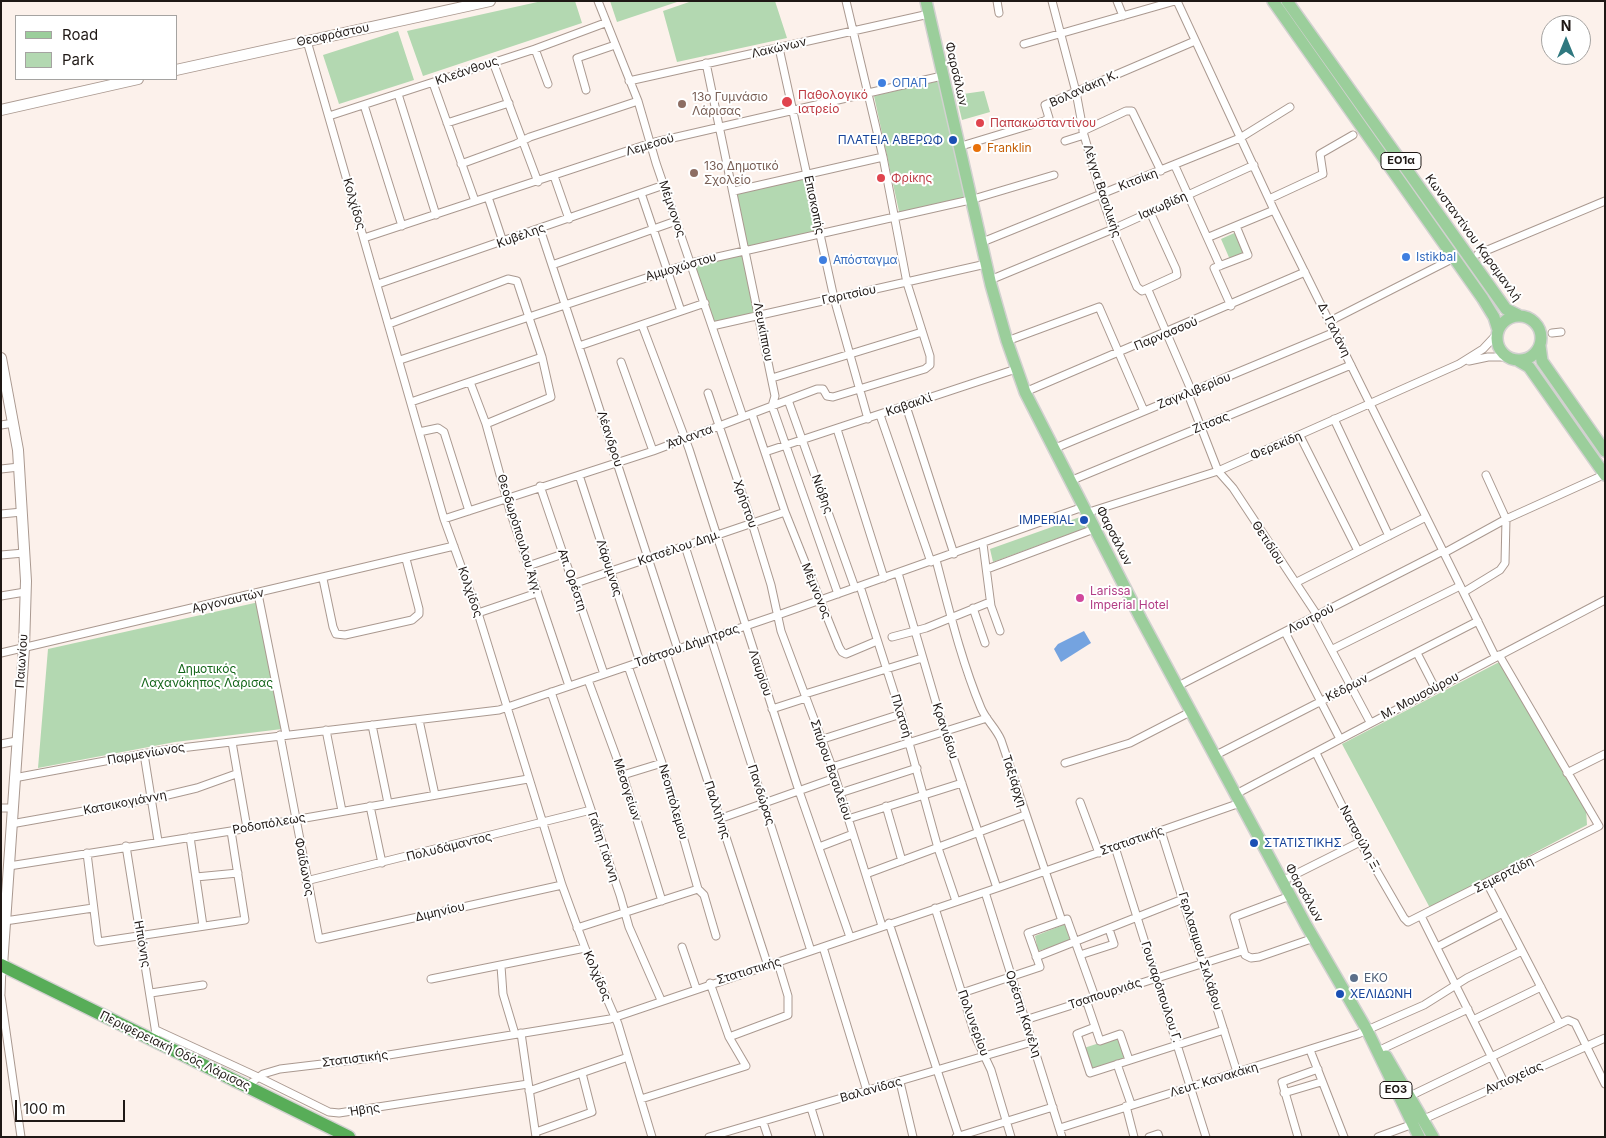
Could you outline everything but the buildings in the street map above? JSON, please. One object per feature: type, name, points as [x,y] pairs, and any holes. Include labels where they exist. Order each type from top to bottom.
[{"type":"highway","name":"Περιφερειακή Οδός Λάρισας","points":[[2,966],[157,1036],[247,1086],[349,1137]]},
{"type":"main road","name":"Φαρσάλων","points":[[926,1],[980,243],[1007,341],[1025,392],[1094,529],[1282,882],[1433,1137]]},
{"type":"main road","name":"ΕΟ1α","points":[[1273,1],[1490,309],[1497,332],[1499,348],[1512,358]]},
{"type":"main road","name":"Κωνσταντίνου Καραμανλή","points":[[1287,1],[1506,309],[1518,315]]},
{"type":"main road","name":"ΕΟ1α","points":[[1518,315],[1528,317],[1538,325],[1541,333],[1542,360],[1605,451]]},
{"type":"main road","points":[[1497,332],[1504,321],[1518,315]]},
{"type":"main road","points":[[1512,358],[1532,356],[1540,346]]},
{"type":"main road","points":[[1512,358],[1529,367],[1602,476]]},
{"type":"main road","name":"Φαρσάλων","points":[[1378,1047],[1420,1137]]},
{"type":"street","name":"Θεοφράστου","points":[[178,70],[490,1]]},
{"type":"street","name":"Μέμνονος","points":[[598,1],[605,23],[638,101],[664,185],[743,417]]},
{"type":"street","points":[[772,378],[922,332],[908,283],[883,157],[846,1]]},
{"type":"street","points":[[997,1],[999,13]]},
{"type":"street","name":"Λέγγα Βασιλικής","points":[[1052,1],[1101,194],[1113,229],[1140,291],[1148,290]]},
{"type":"street","points":[[1117,1],[1123,16]]},
{"type":"street","points":[[1024,44],[1060,32],[1176,1]]},
{"type":"street","name":"Δ. Γαλάνη","points":[[1176,1],[1274,210],[1478,621],[1599,826]]},
{"type":"street","name":"Λακώνων","points":[[630,81],[929,14]]},
{"type":"street","name":"Κλεάνθους","points":[[329,116],[535,49],[605,23]]},
{"type":"street","name":"Κολχίδος","points":[[307,41],[400,360],[444,519],[478,613],[562,885],[585,948],[618,1024],[651,1137]]},
{"type":"street","name":"Βολανάκη Κ.","points":[[958,147],[1044,121],[1049,118],[1044,106],[1195,41]]},
{"type":"street","points":[[586,90],[577,58],[615,45]]},
{"type":"street","name":"Επισκοπής","points":[[779,48],[834,298],[868,419]]},
{"type":"street","points":[[535,49],[548,84]]},
{"type":"street","points":[[493,62],[524,140],[538,182]]},
{"type":"street","name":"Λευκίππου","points":[[706,63],[772,378],[775,400],[772,406],[838,594]]},
{"type":"street","name":"Λεμεσού","points":[[364,238],[538,182],[651,143],[942,76]]},
{"type":"street","points":[[1,110],[134,80]]},
{"type":"street","points":[[433,83],[475,201]]},
{"type":"street","points":[[398,94],[436,214]]},
{"type":"street","points":[[462,164],[524,140],[638,101]]},
{"type":"street","points":[[447,123],[509,103]]},
{"type":"street","points":[[364,105],[402,226]]},
{"type":"street","name":"Κιτσίκη","points":[[980,243],[1175,166],[1240,138],[1290,107]]},
{"type":"street","points":[[1065,140],[1084,133],[1126,111],[1132,111],[1161,171]]},
{"type":"street","points":[[1269,199],[1323,174],[1320,154],[1353,135]]},
{"type":"street","points":[[734,191],[883,157]]},
{"type":"street","name":"Ιακωβίδη","points":[[990,280],[1113,229],[1254,165]]},
{"type":"street","points":[[1175,166],[1220,266]]},
{"type":"street","name":"Αμμοχώστου","points":[[400,360],[690,263],[970,200],[1054,175]]},
{"type":"street","points":[[554,176],[569,218]]},
{"type":"street","name":"Κυβέλης","points":[[378,284],[504,242],[664,185]]},
{"type":"street","points":[[641,193],[681,312]]},
{"type":"street","points":[[488,197],[504,242]]},
{"type":"street","points":[[1478,254],[1605,201]]},
{"type":"street","points":[[1209,238],[1274,210]]},
{"type":"street","points":[[1150,212],[1177,273],[1174,278],[1148,290],[1190,393],[1200,428],[1218,470]]},
{"type":"street","points":[[552,265],[676,221]]},
{"type":"street","points":[[1231,306],[1214,268],[1248,255],[1236,226]]},
{"type":"street","name":"Λέανδρου","points":[[540,229],[678,650]]},
{"type":"street","points":[[1330,321],[1454,258]]},
{"type":"street","name":"Γαριτσίου","points":[[712,326],[986,264]]},
{"type":"street","name":"Παρνασσού","points":[[1025,392],[1231,306],[1305,272]]},
{"type":"street","points":[[389,324],[508,279],[515,279],[542,356],[551,397],[486,424]]},
{"type":"street","points":[[578,346],[704,303]]},
{"type":"street","points":[[1007,341],[1099,307],[1144,411]]},
{"type":"street","name":"Λαυρίου","points":[[642,325],[685,438],[718,535],[744,626],[850,937]]},
{"type":"street","name":"Άτλαντα","points":[[444,519],[540,486],[653,451],[817,389],[823,389],[831,397],[860,390],[925,369],[930,365],[930,356],[922,332]]},
{"type":"street","name":"Ζαγκλιβερίου","points":[[1053,449],[1335,332]]},
{"type":"street","name":"Φερεκίδη","points":[[1085,510],[1218,470],[1300,436],[1459,364],[1488,345],[1497,332]]},
{"type":"street","points":[[1552,333],[1561,332]]},
{"type":"street","points":[[411,402],[542,356]]},
{"type":"street","name":"Φερεκίδη","points":[[1459,364],[1488,357],[1512,358]]},
{"type":"street","name":"Παιωνίου","points":[[1,358],[6,400],[14,423],[19,467],[25,592],[24,648],[16,741],[2,966]]},
{"type":"street","points":[[621,362],[653,451]]},
{"type":"street","name":"Ζίτσας","points":[[1070,481],[1351,365]]},
{"type":"street","name":"Καβακλί","points":[[765,452],[1016,369]]},
{"type":"street","name":"Θεοδωρόπουλου Άγγ.","points":[[470,382],[486,424],[528,566],[569,686]]},
{"type":"street","name":"Χρήστου","points":[[708,393],[752,523],[778,615]]},
{"type":"street","name":"Νιόβης","points":[[788,400],[858,587]]},
{"type":"street","points":[[906,406],[954,554]]},
{"type":"street","name":"Μέμνονος","points":[[752,414],[785,512],[844,654],[877,641]]},
{"type":"street","name":"Ταξιάρχη","points":[[880,415],[934,561],[972,684],[987,718],[993,724],[1001,740],[1062,921],[1067,920],[1095,997]]},
{"type":"street","points":[[1334,419],[1389,536]]},
{"type":"street","points":[[1,425],[14,423]]},
{"type":"street","points":[[419,432],[438,428],[444,432],[468,511]]},
{"type":"street","points":[[836,429],[884,578]]},
{"type":"street","points":[[1300,436],[1358,551]]},
{"type":"street","points":[[1,469],[19,467]]},
{"type":"street","name":"Θετιδίου","points":[[1218,470],[1290,576],[1297,582],[1370,722]]},
{"type":"street","name":"Λάρυμνας","points":[[579,475],[640,662]]},
{"type":"street","points":[[1333,649],[1462,589],[1503,567],[1506,519],[1486,475]]},
{"type":"street","name":"Λουτρού","points":[[1178,686],[1506,519],[1602,476]]},
{"type":"street","name":"Απ. Ορέστη","points":[[540,486],[604,674]]},
{"type":"street","name":"Τσάτσου Δήμητρας","points":[[283,735],[507,708],[1085,510]]},
{"type":"street","points":[[1,514],[22,512]]},
{"type":"street","name":"Κατσέλου Δημ.","points":[[573,584],[785,512]]},
{"type":"street","points":[[1297,582],[1426,517]]},
{"type":"street","points":[[987,569],[1094,529]]},
{"type":"street","points":[[983,544],[990,602],[1000,631]]},
{"type":"street","name":"Αργοναυτών","points":[[1,653],[323,579],[454,546]]},
{"type":"street","name":"Πανδώρας","points":[[685,546],[712,638],[811,951]]},
{"type":"street","points":[[1,555],[24,553]]},
{"type":"street","points":[[528,566],[563,554]]},
{"type":"street","points":[[323,579],[332,627],[336,634],[345,635],[412,620],[420,614],[406,559]]},
{"type":"street","name":"Κρανιδίου","points":[[898,573],[944,730],[998,888]]},
{"type":"street","name":"Πλατσή","points":[[858,587],[901,714],[925,794],[938,848],[956,901]]},
{"type":"street","points":[[1,596],[25,592]]},
{"type":"street","points":[[478,613],[537,593]]},
{"type":"street","name":"Φαίδωνος","points":[[258,594],[283,735],[295,819],[319,939]]},
{"type":"street","name":"Μ. Μουσούρου","points":[[1238,798],[1370,722],[1605,600]]},
{"type":"street","points":[[892,637],[990,602]]},
{"type":"street","points":[[973,608],[985,643]]},
{"type":"street","name":"Σπύρου Βασιλείου","points":[[778,615],[781,631],[820,740],[832,767],[866,874],[886,924],[958,1136]]},
{"type":"street","name":"Κέδρων","points":[[1216,755],[1478,621]]},
{"type":"street","points":[[1286,632],[1340,739]]},
{"type":"street","points":[[1416,652],[1435,688]]},
{"type":"street","name":"Παλλήνης","points":[[666,654],[768,966]]},
{"type":"street","points":[[772,709],[805,696],[922,658]]},
{"type":"street","name":"Νεοπτόλεμου","points":[[628,666],[662,763],[698,889],[704,895],[716,936]]},
{"type":"street","name":"Μεσογείων","points":[[588,680],[623,775],[662,901]]},
{"type":"street","name":"Γαΐτη Γιάννη","points":[[550,692],[591,810],[624,914],[661,1000]]},
{"type":"street","points":[[1065,763],[1130,743],[1192,711]]},
{"type":"street","points":[[820,740],[901,714]]},
{"type":"street","points":[[832,767],[908,741],[987,718]]},
{"type":"street","points":[[419,720],[434,795]]},
{"type":"street","points":[[372,725],[388,803]]},
{"type":"street","points":[[326,730],[342,811]]},
{"type":"street","name":"Παρμενίωνος","points":[[14,778],[144,754],[283,735]]},
{"type":"street","points":[[1,744],[16,741]]},
{"type":"street","points":[[232,742],[236,774],[241,785],[247,828]]},
{"type":"street","name":"Νατσούλη Ξ.","points":[[1316,753],[1360,842],[1408,922]]},
{"type":"street","points":[[144,754],[158,841]]},
{"type":"street","points":[[1567,773],[1605,754]]},
{"type":"street","points":[[623,775],[662,763]]},
{"type":"street","points":[[840,793],[917,768]]},
{"type":"street","name":"Κατσικογιάννη","points":[[11,824],[151,799],[197,788],[236,774]]},
{"type":"street","points":[[719,819],[835,778]]},
{"type":"street","name":"Ροδοπόλεως","points":[[9,866],[126,846],[231,831],[528,779]]},
{"type":"street","points":[[848,819],[962,783]]},
{"type":"street","name":"Στατιστικής","points":[[247,1086],[258,1077],[270,1071],[364,1059],[614,1018],[710,983],[778,963],[886,924],[1099,853],[1161,831],[1238,798]]},
{"type":"street","points":[[1080,802],[1099,853]]},
{"type":"street","points":[[370,806],[382,863]]},
{"type":"street","points":[[886,806],[902,861]]},
{"type":"street","points":[[1,808],[13,808]]},
{"type":"street","name":"Πολυδάμαντος","points":[[306,881],[543,824],[591,810]]},
{"type":"street","points":[[866,874],[1025,815]]},
{"type":"street","name":"Σεμερτζίδη","points":[[1408,922],[1599,826]]},
{"type":"street","points":[[87,853],[98,942],[141,936],[245,920],[231,831]]},
{"type":"street","name":"Γερλασιμου Σκλάβου","points":[[1161,831],[1238,1072]]},
{"type":"street","points":[[819,847],[853,834]]},
{"type":"street","points":[[190,836],[203,926]]},
{"type":"street","points":[[1282,882],[1360,842]]},
{"type":"street","name":"Ηπιόνης","points":[[126,846],[157,1036]]},
{"type":"street","name":"Γουναρόπουλου Γ.","points":[[1115,847],[1192,1087],[1206,1137]]},
{"type":"street","points":[[196,877],[238,873]]},
{"type":"street","points":[[1487,883],[1501,914],[1560,1024]]},
{"type":"street","name":"Διμηνίου","points":[[319,939],[562,885]]},
{"type":"street","points":[[577,928],[698,889]]},
{"type":"street","name":"Ορέστη Κανέλη","points":[[984,892],[1062,1137]]},
{"type":"street","points":[[1290,896],[1234,917],[1242,951],[1250,958],[1259,957],[1314,938]]},
{"type":"street","points":[[1036,957],[1183,899]]},
{"type":"street","points":[[5,921],[93,908]]},
{"type":"street","name":"Πολυνερίου","points":[[935,908],[1011,1137]]},
{"type":"street","points":[[1436,947],[1501,914]]},
{"type":"street","points":[[1421,916],[1504,1082]]},
{"type":"street","points":[[962,993],[1040,967],[1028,933],[1062,921]]},
{"type":"street","points":[[1080,955],[1114,944],[1109,929]]},
{"type":"street","points":[[682,947],[696,988]]},
{"type":"street","points":[[824,947],[867,1092]]},
{"type":"street","points":[[431,979],[585,948]]},
{"type":"street","name":"Τσαπουρνιάς","points":[[1025,1020],[1242,951]]},
{"type":"street","name":"Λευτ. Κανακάκη","points":[[1060,1128],[1368,1030],[1424,1005],[1456,985],[1522,951]]},
{"type":"street","points":[[729,1037],[788,1015],[788,996],[778,963]]},
{"type":"street","points":[[2,966],[1,995],[21,1137]]},
{"type":"street","points":[[501,966],[503,994],[518,1033],[536,1134],[592,1112],[582,1073]]},
{"type":"street","points":[[641,1099],[746,1066],[729,1037],[710,983]]},
{"type":"street","points":[[151,993],[203,985]]},
{"type":"street","points":[[1474,1020],[1541,987]]},
{"type":"street","points":[[1086,1000],[1100,1041],[1120,1034],[1130,1060]]},
{"type":"street","points":[[1378,1047],[1468,1009]]},
{"type":"street","points":[[1410,1096],[1568,1020],[1574,1023],[1605,1084]]},
{"type":"street","points":[[1096,1027],[1077,1034],[1090,1073],[1224,1030]]},
{"type":"street","name":"Ήβης","points":[[157,1036],[258,1077],[329,1112],[339,1114],[529,1088],[628,1058]]},
{"type":"street","name":"Αντιοχείας","points":[[1424,1119],[1605,1038]]},
{"type":"street","name":"Βαλανίδας","points":[[710,1137],[1032,1042]]},
{"type":"street","points":[[1310,1050],[1344,1137]]},
{"type":"street","points":[[1117,1064],[1134,1137]]},
{"type":"street","points":[[1298,1137],[1282,1081],[1318,1069]]},
{"type":"street","points":[[900,1082],[913,1137]]},
{"type":"street","points":[[1284,1093],[1321,1082]]},
{"type":"street","points":[[958,1136],[1053,1107]]},
{"type":"street","points":[[811,1108],[820,1137]]},
{"type":"street","points":[[763,1122],[768,1137]]},
{"type":"street","points":[[1378,1137],[1413,1124]]},
{"type":"street","points":[[1149,1137],[1158,1134],[1159,1137]]},
{"type":"green space","points":[[542,1],[575,1],[582,23],[423,76],[407,31]]},
{"type":"green space","points":[[610,1],[680,1],[617,22]]},
{"type":"green space","points":[[692,1],[775,1],[787,38],[677,62],[663,11]]},
{"type":"green space","points":[[398,31],[414,80],[339,104],[323,55]]},
{"type":"green space","points":[[938,81],[966,199],[900,216],[874,96]]},
{"type":"green space","points":[[984,91],[990,112],[962,120],[956,95]]},
{"type":"green space","points":[[807,173],[820,235],[746,250],[734,191]]},
{"type":"green space","points":[[1241,230],[1252,253],[1231,262],[1221,239]]},
{"type":"green space","points":[[746,250],[760,316],[712,326],[691,263]]},
{"type":"green space","points":[[1080,517],[1086,528],[993,562],[990,549]]},
{"type":"green space","name":"Δημοτικός Λαχανόκηπος Λάρισας","points":[[259,602],[282,729],[175,742],[38,768],[48,649]]},
{"type":"green space","points":[[1505,659],[1586,809],[1587,825],[1430,908],[1342,744]]},
{"type":"green space","points":[[1066,925],[1070,941],[1038,951],[1035,936]]},
{"type":"green space","points":[[1118,1037],[1125,1058],[1090,1069],[1084,1048]]},
{"type":"water","points":[[1084,631],[1091,643],[1061,662],[1054,649],[1058,644]]},
{"type":"place","name":"ΟΠΑΠ","points":[[882,83]]},
{"type":"place","name":"Παθολογικό ιατρείο","points":[[787,102]]},
{"type":"place","name":"13ο Γυμνάσιο Λάρισας","points":[[682,104]]},
{"type":"place","name":"Παπακωσταντίνου","points":[[980,123]]},
{"type":"place","name":"ΠΛΑΤΕΙΑ ΑΒΕΡΩΦ","points":[[953,140]]},
{"type":"place","name":"Franklin","points":[[977,148]]},
{"type":"place","name":"13ο Δημοτικό Σχολείο","points":[[694,173]]},
{"type":"place","name":"Φρίκης","points":[[881,178]]},
{"type":"place","name":"Istikbal","points":[[1406,257]]},
{"type":"place","name":"Απόσταγμα","points":[[823,260]]},
{"type":"place","name":"IMPERIAL","points":[[1084,520]]},
{"type":"place","name":"Larissa Imperial Hotel","points":[[1080,598]]},
{"type":"place","name":"ΣΤΑΤΙΣΤΙΚΗΣ","points":[[1254,843]]},
{"type":"place","name":"EKO","points":[[1354,978]]},
{"type":"place","name":"ΧΕΛΙΔΩΝΗ","points":[[1340,994]]}]
